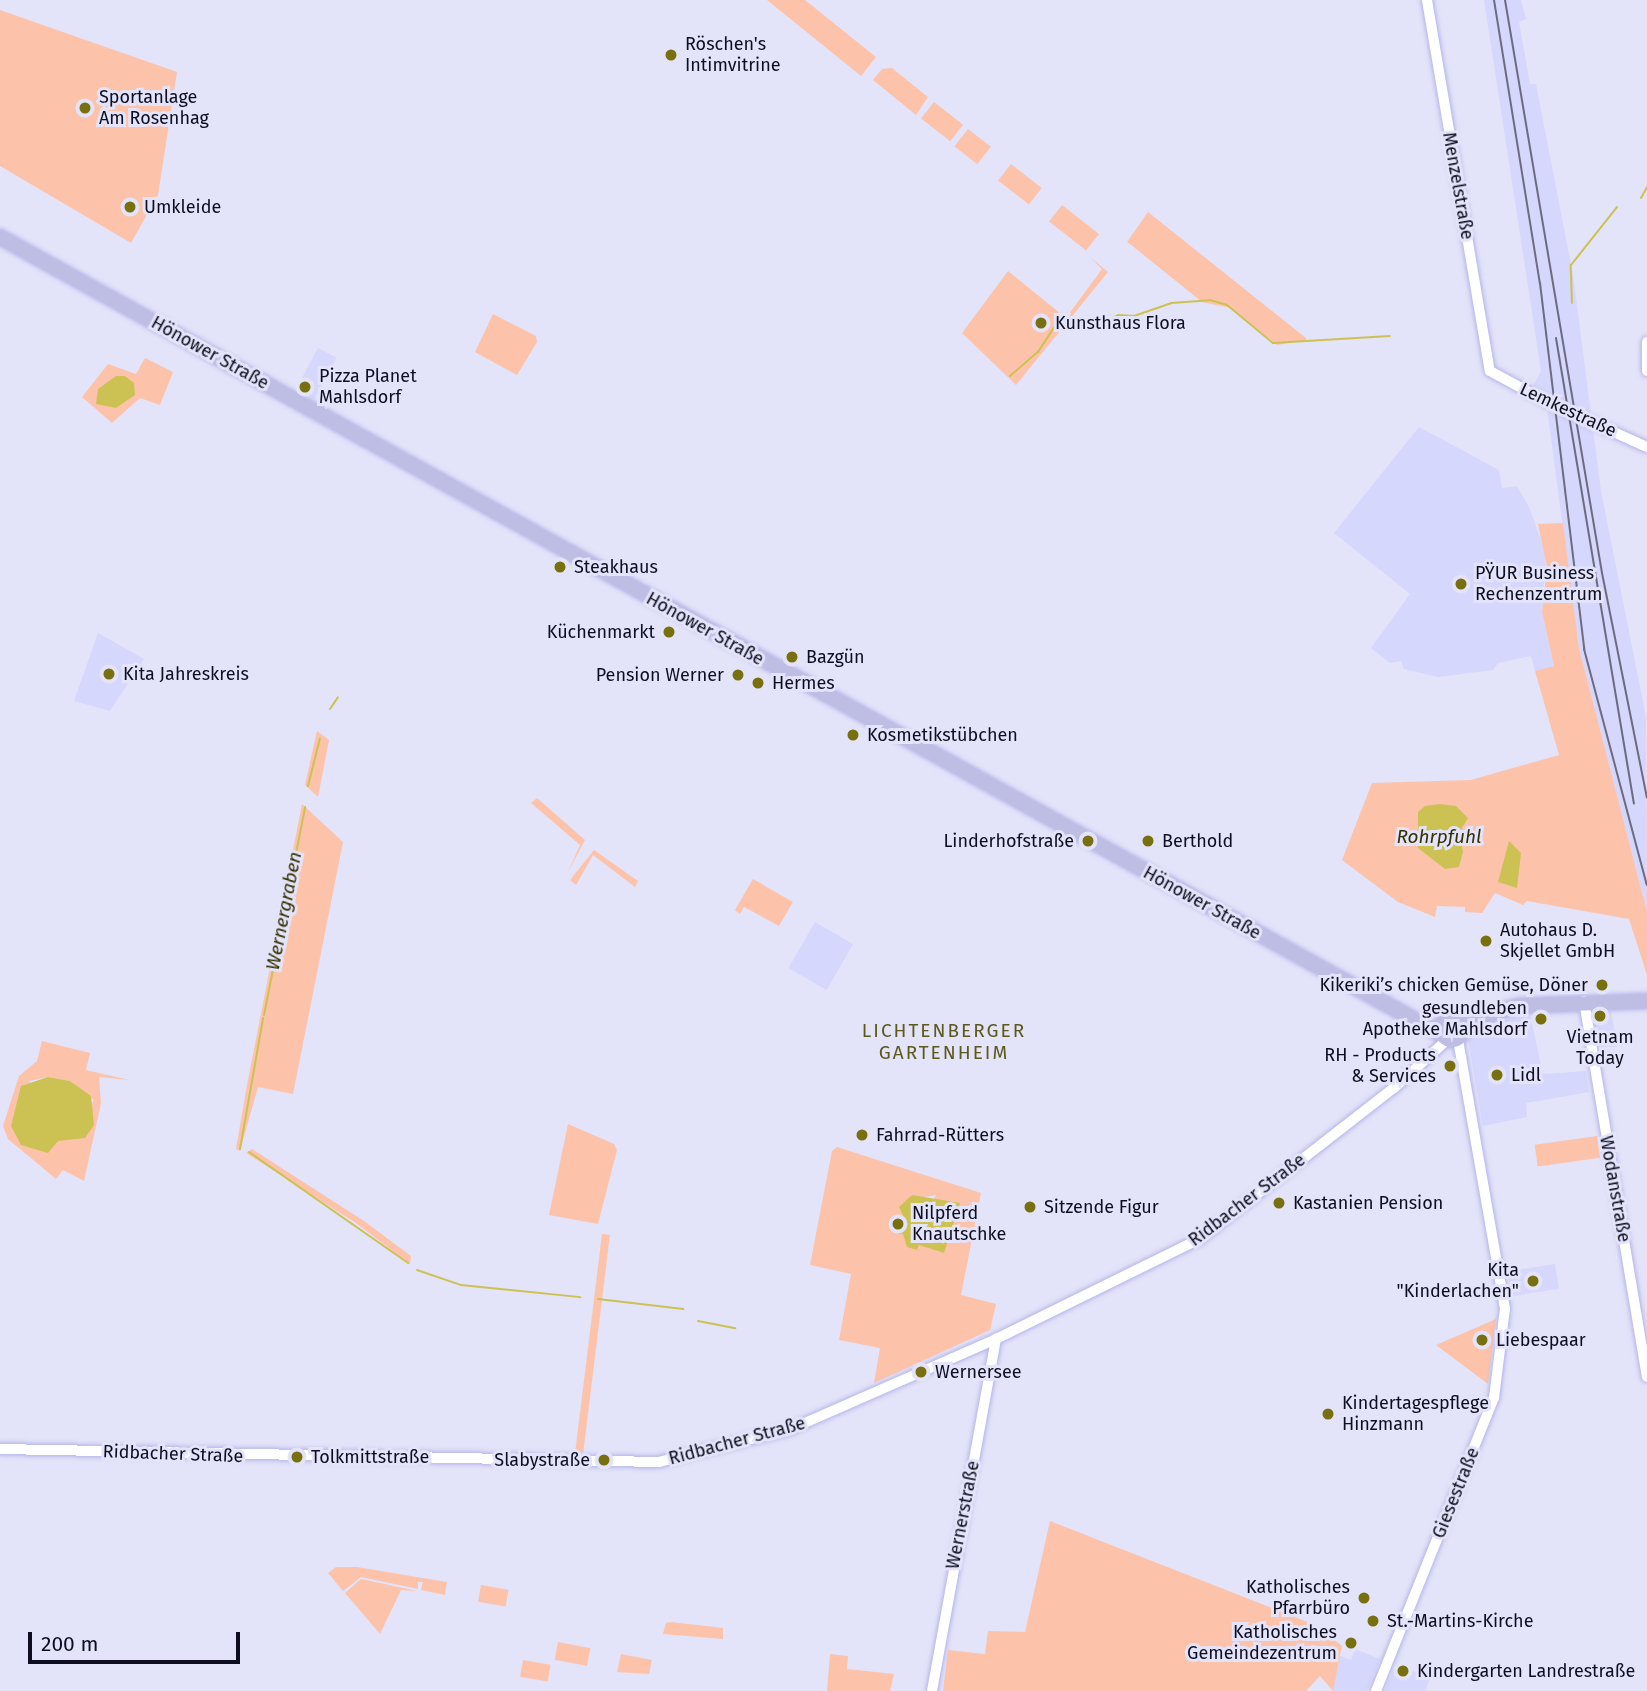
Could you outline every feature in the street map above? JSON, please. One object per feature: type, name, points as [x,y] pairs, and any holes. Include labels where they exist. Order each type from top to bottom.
[{"type":"main road","name":"Hönower Straße","points":[[0,237],[1412,1019],[1453,1031],[1503,1009],[1584,1002],[1647,1001]]},
{"type":"street","name":"Menzelstraße","points":[[1427,0],[1490,371]]},
{"type":"street","points":[[1647,342],[1647,371]]},
{"type":"street","name":"Lemkestraße","points":[[1490,371],[1549,403],[1647,447]]},
{"type":"street","name":"Wodanstraße","points":[[1584,1002],[1647,1377]]},
{"type":"street","name":"Ridbacher Straße","points":[[0,1449],[659,1462],[791,1429],[996,1339],[1201,1238],[1394,1088],[1453,1031]]},
{"type":"street","name":"Giesestraße","points":[[1376,1691],[1494,1398],[1505,1308],[1453,1031]]},
{"type":"street","name":"Wernerstraße","points":[[932,1691],[996,1339]]},
{"type":"shaded area","points":[[767,0],[805,0],[876,57],[861,76]]},
{"type":"shaded area","points":[[1484,0],[1521,0],[1526,19],[1519,22],[1530,84],[1536,84],[1573,275],[1601,491],[1646,717],[1647,912],[1579,648],[1545,393],[1533,386],[1541,371]]},
{"type":"shaded area","name":"Sportanlage Am Rosenhag","points":[[0,10],[177,72],[158,195],[131,243],[0,166]]},
{"type":"shaded area","points":[[892,68],[928,97],[916,115],[873,80],[882,69]]},
{"type":"shaded area","points":[[934,102],[963,125],[950,141],[921,119]]},
{"type":"shaded area","points":[[968,129],[991,147],[977,164],[954,146]]},
{"type":"shaded area","points":[[1011,164],[1042,188],[1029,205],[998,181]]},
{"type":"shaded area","points":[[1062,205],[1099,234],[1086,250],[1049,222]]},
{"type":"shaded area","points":[[1148,212],[1306,340],[1277,345],[1231,308],[1202,302],[1127,242]]},
{"type":"shaded area","name":"Kunsthaus Flora","points":[[1090,257],[1108,272],[1016,385],[962,333],[1008,271],[1066,318],[1102,269]]},
{"type":"shaded area","points":[[493,314],[536,336],[537,342],[517,375],[475,352]]},
{"type":"shaded area","points":[[318,348],[337,358],[314,399],[296,389]]},
{"type":"shaded area","points":[[145,358],[173,372],[160,405],[140,398],[112,423],[82,397],[108,364],[136,374]]},
{"type":"shaded area","points":[[1419,427],[1499,470],[1502,488],[1517,486],[1529,507],[1546,554],[1542,612],[1554,667],[1535,671],[1531,656],[1498,663],[1493,670],[1438,677],[1404,669],[1401,661],[1390,663],[1371,648],[1410,594],[1334,533]]},
{"type":"shaded area","points":[[1563,523],[1579,648],[1647,912],[1647,975],[1629,919],[1527,901],[1523,905],[1495,893],[1482,913],[1465,912],[1465,907],[1437,906],[1435,917],[1398,902],[1342,860],[1372,783],[1471,780],[1559,755],[1535,671],[1554,666],[1542,612],[1547,567],[1538,524]],"holes":[[[1418,812],[1460,831],[1463,852],[1459,866],[1418,848]]]},
{"type":"shaded area","name":"Kita Jahreskreis","points":[[98,633],[144,659],[110,711],[74,701]]},
{"type":"shaded area","points":[[317,731],[329,740],[318,797],[305,785]]},
{"type":"shaded area","points":[[537,798],[585,840],[568,872],[580,845],[531,803]]},
{"type":"shaded area","points":[[302,804],[343,842],[293,1094],[258,1087],[240,1151],[236,1149],[247,1085]]},
{"type":"shaded area","points":[[594,850],[638,881],[635,887],[593,855],[576,885],[570,880]]},
{"type":"shaded area","points":[[753,879],[793,902],[779,926],[744,907],[740,914],[735,910]]},
{"type":"shaded area","points":[[815,922],[853,944],[827,990],[788,968]]},
{"type":"shaded area","points":[[1593,1011],[1611,1011],[1617,1047],[1599,1047]]},
{"type":"shaded area","points":[[1530,1015],[1543,1074],[1586,1071],[1589,1092],[1526,1103],[1527,1117],[1483,1126],[1468,1039],[1490,1022]]},
{"type":"shaded area","points":[[42,1041],[90,1053],[86,1070],[129,1080],[99,1077],[101,1103],[84,1181],[63,1170],[56,1179],[8,1139],[3,1126],[19,1076],[37,1061]],"holes":[[[48,1077],[70,1081],[94,1100],[82,1119],[84,1110],[75,1105],[62,1131],[29,1081]]]},
{"type":"shaded area","points":[[568,1124],[614,1144],[617,1150],[598,1224],[549,1215]]},
{"type":"shaded area","points":[[1597,1136],[1600,1158],[1538,1167],[1535,1145]]},
{"type":"shaded area","points":[[837,1147],[981,1193],[961,1295],[996,1304],[990,1330],[874,1383],[880,1348],[839,1340],[851,1274],[810,1265],[832,1151]],"holes":[[[936,1195],[907,1247],[905,1212],[924,1197]]]},
{"type":"shaded area","points":[[252,1149],[364,1221],[411,1256],[410,1264],[356,1223],[246,1153]]},
{"type":"shaded area","points":[[602,1234],[610,1235],[583,1452],[575,1451]]},
{"type":"shaded area","name":"Kita \"Kinderlachen\"","points":[[1555,1264],[1559,1289],[1512,1296],[1508,1272]]},
{"type":"shaded area","points":[[1496,1319],[1488,1384],[1436,1345]]},
{"type":"shaded area","points":[[1050,1521],[1315,1625],[1342,1646],[1333,1691],[1320,1676],[1306,1691],[943,1691],[948,1650],[985,1654],[988,1631],[1025,1632]]},
{"type":"shaded area","points":[[336,1567],[357,1567],[447,1582],[445,1595],[421,1590],[423,1582],[418,1582],[418,1589],[361,1577],[343,1591],[328,1573]]},
{"type":"shaded area","points":[[361,1579],[417,1591],[401,1590],[380,1634],[345,1593]]},
{"type":"shaded area","points":[[481,1585],[509,1590],[506,1607],[478,1602]]},
{"type":"shaded area","points":[[666,1623],[723,1628],[723,1639],[663,1634]]},
{"type":"shaded area","points":[[558,1642],[590,1648],[587,1666],[555,1660]]},
{"type":"shaded area","points":[[1355,1649],[1380,1659],[1367,1691],[1333,1691],[1338,1655],[1351,1660]]},
{"type":"shaded area","points":[[621,1654],[652,1660],[649,1674],[617,1672]]},
{"type":"shaded area","points":[[830,1654],[848,1656],[847,1669],[894,1674],[890,1691],[827,1691]]},
{"type":"shaded area","points":[[523,1660],[551,1665],[548,1682],[520,1677]]},
{"type":"shaded area","name":"Kindergarten Landrestraße","points":[[1396,1664],[1430,1678],[1425,1691],[1385,1691]]},
{"type":"water","points":[[116,376],[125,376],[134,383],[135,395],[116,408],[96,404],[98,389]]},
{"type":"water","name":"Rohrpfuhl","points":[[1425,806],[1456,806],[1468,818],[1460,831],[1463,852],[1459,867],[1445,869],[1418,848],[1418,812]]},
{"type":"water","points":[[1509,841],[1521,853],[1517,888],[1498,882]]},
{"type":"water","points":[[48,1077],[70,1081],[91,1096],[94,1125],[85,1138],[58,1141],[48,1153],[21,1145],[11,1126],[21,1086]]},
{"type":"water","points":[[912,1195],[960,1203],[944,1253],[919,1245],[917,1250],[907,1247],[903,1234],[898,1234],[906,1222],[899,1207]]},
{"type":"waterway","name":"Wernergraben","points":[[1641,198],[1647,187]]},
{"type":"waterway","name":"Wernergraben","points":[[1572,303],[1571,265],[1617,207]]},
{"type":"waterway","name":"Wernergraben","points":[[1079,325],[1093,329],[1118,315],[1134,316],[1171,303],[1210,300],[1227,305],[1273,343],[1390,336]]},
{"type":"waterway","name":"Wernergraben","points":[[1010,376],[1038,352],[1054,327]]},
{"type":"waterway","name":"Wernergraben","points":[[330,709],[338,697]]},
{"type":"waterway","name":"Wernergraben","points":[[308,786],[320,738]]},
{"type":"waterway","name":"Wernergraben","points":[[264,1015],[305,807]]},
{"type":"waterway","name":"Wernergraben","points":[[240,1149],[263,1018]]},
{"type":"waterway","name":"Wernergraben","points":[[249,1152],[408,1263]]},
{"type":"waterway","name":"Wernergraben","points":[[417,1270],[461,1285],[580,1297]]},
{"type":"waterway","name":"Wernergraben","points":[[598,1299],[683,1309]]},
{"type":"waterway","name":"Wernergraben","points":[[698,1321],[735,1328]]},
{"type":"tram line","points":[[1494,0],[1540,283],[1584,649],[1647,885]]},
{"type":"tram line","points":[[1556,338],[1634,804]]},
{"type":"railway","points":[[1505,0],[1602,573],[1647,798]]},
{"type":"place","name":"Röschen's Intimvitrine","points":[[671,55]]},
{"type":"place","name":"Sportanlage Am Rosenhag","points":[[85,108]]},
{"type":"place","name":"Umkleide","points":[[130,207]]},
{"type":"place","name":"Kunsthaus Flora","points":[[1041,323]]},
{"type":"place","name":"Pizza Planet Mahlsdorf","points":[[305,387]]},
{"type":"place","name":"Steakhaus","points":[[560,567]]},
{"type":"place","name":"PŸUR Business Rechenzentrum","points":[[1461,584]]},
{"type":"place","name":"Küchenmarkt","points":[[669,632]]},
{"type":"place","name":"Bazgün","points":[[792,657]]},
{"type":"place","name":"Kita Jahreskreis","points":[[109,674]]},
{"type":"place","name":"Pension Werner","points":[[738,675]]},
{"type":"place","name":"Hermes","points":[[758,683]]},
{"type":"place","name":"Kosmetikstübchen","points":[[853,735]]},
{"type":"place","name":"Linderhofstraße","points":[[1088,841]]},
{"type":"place","name":"Berthold","points":[[1148,841]]},
{"type":"place","name":"Autohaus D. Skjellet GmbH","points":[[1486,941]]},
{"type":"place","name":"Kikeriki’s chicken Gemüse, Döner","points":[[1602,985]]},
{"type":"place","name":"Vietnam Today","points":[[1600,1016]]},
{"type":"place","name":"gesundleben Apotheke Mahlsdorf","points":[[1541,1019]]},
{"type":"place","name":"RH - Products & Services","points":[[1450,1066]]},
{"type":"place","name":"Lidl","points":[[1497,1075]]},
{"type":"place","name":"Fahrrad-Rütters","points":[[862,1135]]},
{"type":"place","name":"Kastanien Pension","points":[[1279,1203]]},
{"type":"place","name":"Sitzende Figur","points":[[1030,1207]]},
{"type":"place","name":"Nilpferd Knautschke","points":[[898,1224]]},
{"type":"place","name":"Kita \"Kinderlachen\"","points":[[1533,1281]]},
{"type":"place","name":"Liebespaar","points":[[1482,1340]]},
{"type":"place","name":"Wernersee","points":[[921,1372]]},
{"type":"place","name":"Kindertagespflege Hinzmann","points":[[1328,1414]]},
{"type":"place","name":"Tolkmittstraße","points":[[297,1457]]},
{"type":"place","name":"Slabystraße","points":[[604,1460]]},
{"type":"place","name":"Katholisches Pfarrbüro","points":[[1364,1598]]},
{"type":"place","name":"St.-Martins-Kirche","points":[[1373,1621]]},
{"type":"place","name":"Katholisches Gemeindezentrum","points":[[1351,1643]]},
{"type":"place","name":"Kindergarten Landrestraße","points":[[1403,1671]]},
{"type":"district","name":"LICHTENBERGER GARTENHEIM","points":[[944,1042]]}]
